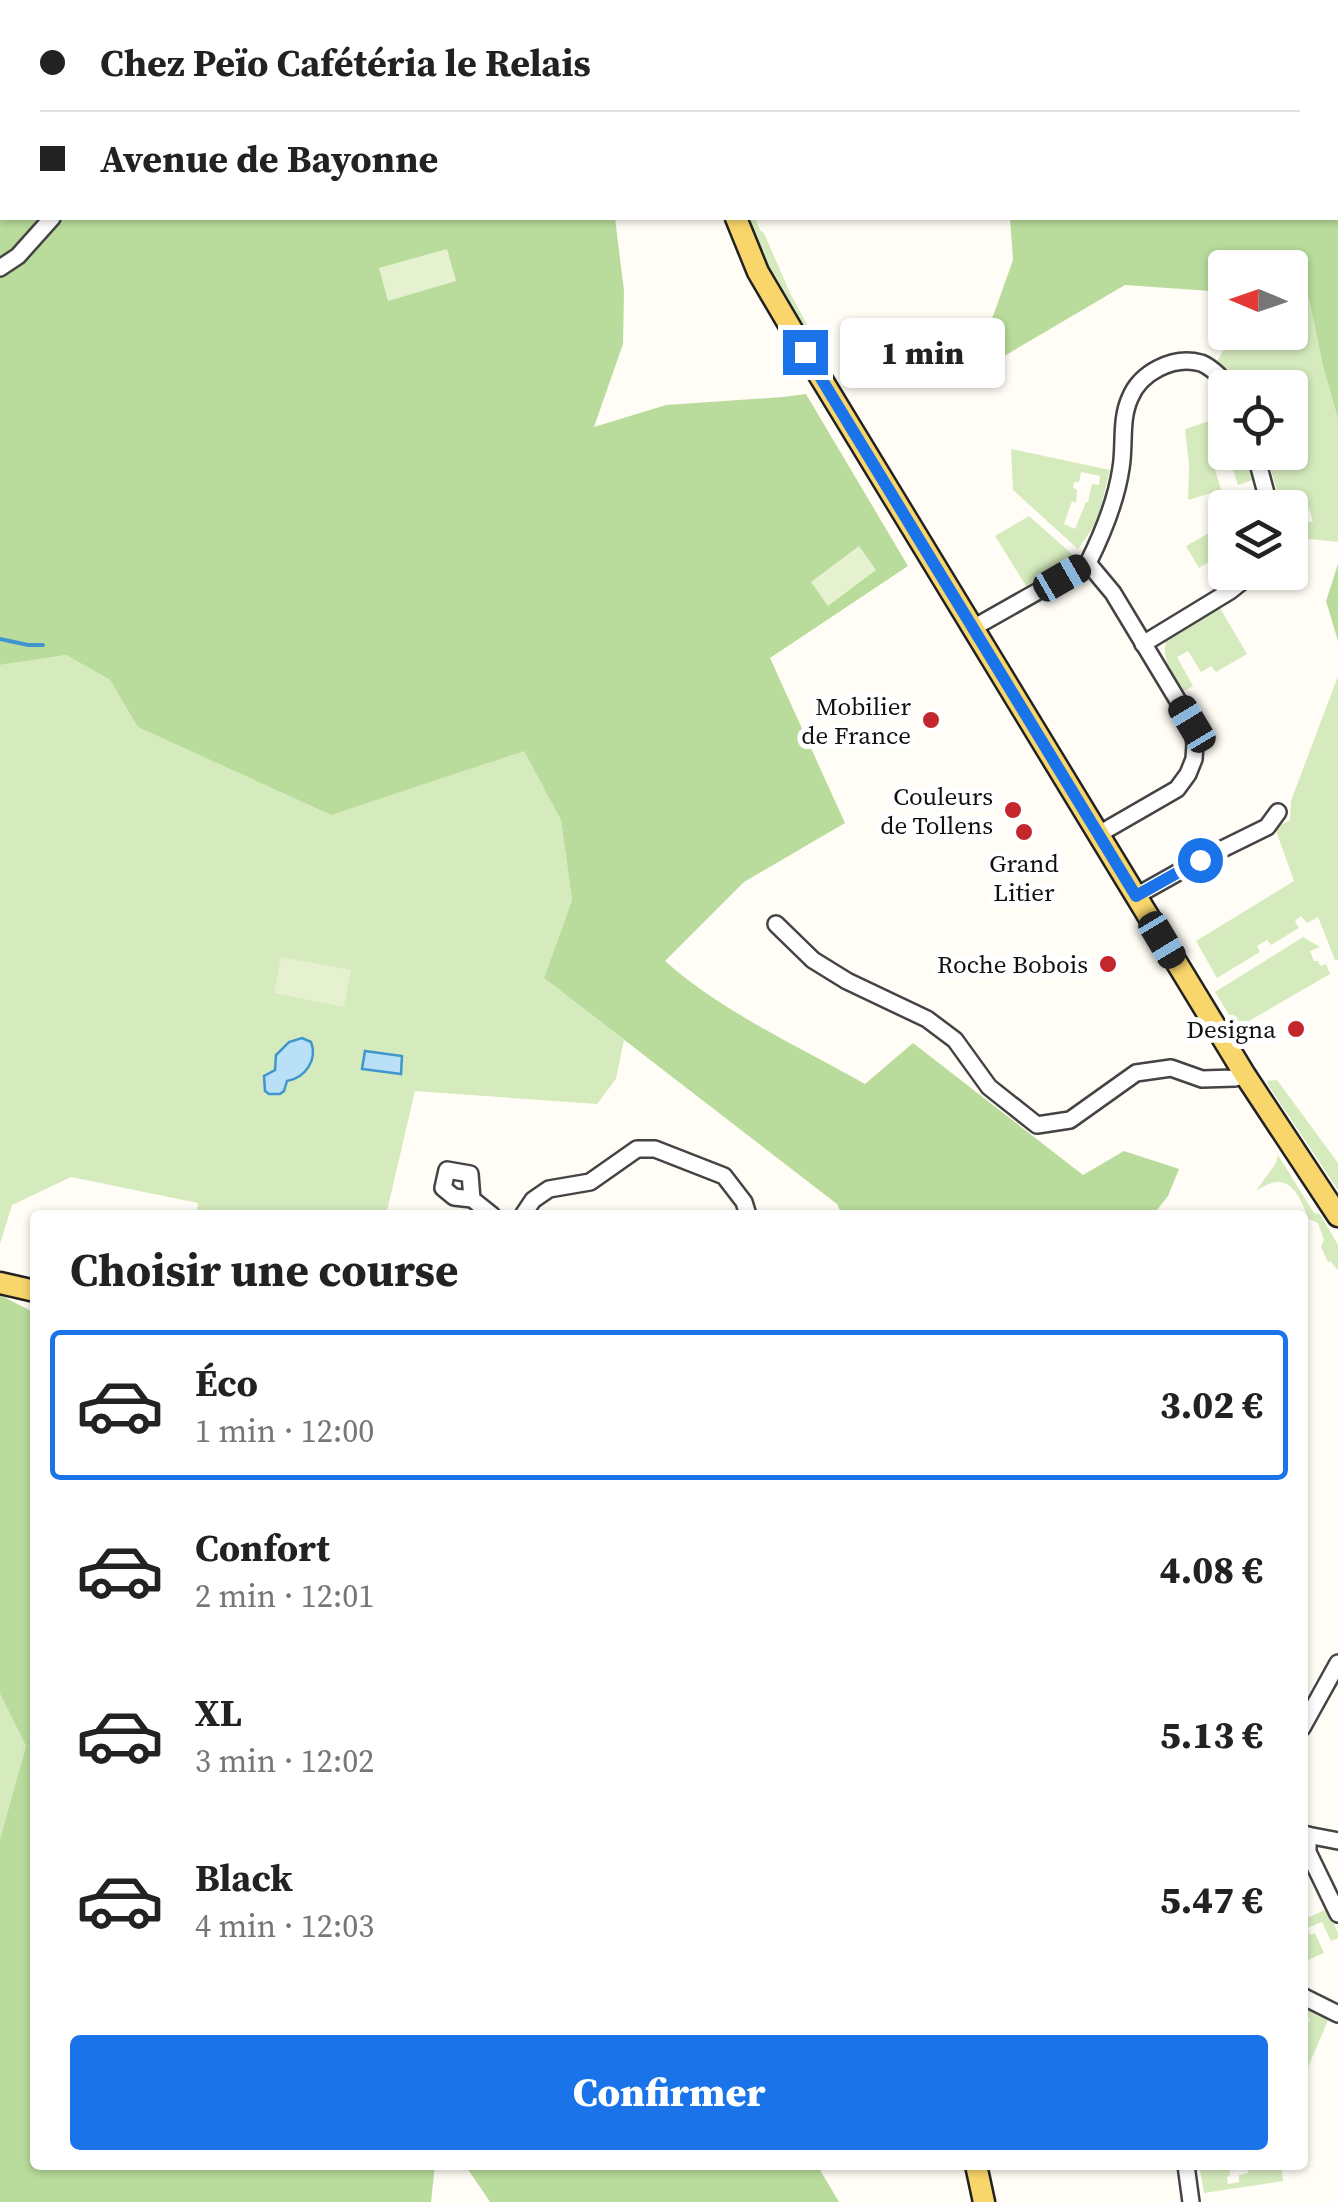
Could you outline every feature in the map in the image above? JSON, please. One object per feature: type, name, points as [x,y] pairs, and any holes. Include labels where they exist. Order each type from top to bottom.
[{"type":"main road","points":[[737,220],[758,272],[973,628],[1245,1075],[1335,1209]]},
{"type":"main road","points":[[0,1283],[30,1291]]},
{"type":"main road","points":[[977,2170],[984,2202]]},
{"type":"street","points":[[0,268],[18,256],[50,220]]},
{"type":"street","points":[[973,628],[1088,563],[1115,496],[1122,465],[1124,418],[1138,382],[1177,362],[1203,364],[1213,370]]},
{"type":"street","points":[[1088,563],[1113,592],[1192,724],[1194,758],[1177,789],[1099,834]]},
{"type":"street","points":[[1143,644],[1231,590]]},
{"type":"street","points":[[1136,896],[1267,827],[1278,812]]},
{"type":"street","points":[[776,924],[813,960],[846,982],[927,1018],[955,1040],[989,1088],[1037,1126],[1070,1120],[1136,1073],[1171,1068],[1202,1079],[1245,1075]]},
{"type":"street","points":[[526,1210],[532,1200],[549,1189],[590,1182],[637,1149],[655,1149],[724,1176],[746,1210]]},
{"type":"street","points":[[472,1199],[486,1210]]},
{"type":"street","points":[[1308,1717],[1338,1664]]},
{"type":"street","points":[[1308,1835],[1338,1840]]},
{"type":"street","points":[[1308,1852],[1338,1914]]},
{"type":"street","points":[[1308,1999],[1338,2014]]},
{"type":"street","points":[[1187,2170],[1191,2202]]},
{"type":"green space","points":[[0,220],[615,220],[624,291],[623,344],[594,427],[666,405],[806,394],[908,566],[770,658],[845,823],[744,882],[665,961],[735,1012],[865,1084],[913,1043],[1083,1175],[1124,1151],[1179,1169],[1168,1196],[1157,1210],[840,1210],[837,1204],[544,978],[572,900],[561,820],[524,751],[331,815],[138,727],[110,680],[66,655],[0,665]]},
{"type":"green space","points":[[747,220],[756,220],[764,233],[790,293],[854,411],[775,284]]},
{"type":"green space","points":[[1010,220],[1338,220],[1338,419],[1308,299],[1308,250],[1208,250],[1208,291],[1125,285],[972,375],[1013,260]]},
{"type":"green space","points":[[447,249],[456,281],[388,301],[379,268]]},
{"type":"green space","points":[[1309,299],[1338,419],[1338,542],[1308,539],[1308,522],[1313,521],[1308,490],[1277,490],[1271,470],[1308,470],[1308,370],[1229,370],[1217,362],[1224,350],[1308,350]]},
{"type":"green space","points":[[1208,422],[1208,470],[1215,470],[1221,490],[1208,490],[1208,494],[1188,500],[1189,465],[1185,429]]},
{"type":"green space","points":[[1011,449],[1110,470],[1097,522],[1078,549],[1013,490]],"holes":[[[1081,472],[1100,476],[1099,485],[1092,484],[1075,529],[1064,524],[1072,501],[1076,503],[1077,490],[1073,488]]]},
{"type":"green space","points":[[1233,470],[1250,470],[1253,480],[1238,485]]},
{"type":"green space","points":[[1029,516],[1073,555],[1026,586],[995,536]]},
{"type":"green space","points":[[1208,534],[1208,562],[1199,568],[1186,546]]},
{"type":"green space","points":[[859,546],[876,570],[828,606],[811,582]]},
{"type":"green space","points":[[1338,564],[1338,641],[1326,601]]},
{"type":"green space","points":[[1220,608],[1247,654],[1216,672],[1211,666],[1201,672],[1188,651],[1177,657],[1193,686],[1184,691],[1167,662],[1166,642]]},
{"type":"green space","points":[[66,655],[110,680],[139,727],[331,815],[524,750],[561,820],[572,900],[544,978],[624,1040],[616,1079],[597,1104],[415,1091],[387,1210],[197,1210],[198,1203],[71,1177],[12,1205],[0,1244],[0,665]]},
{"type":"green space","points":[[1338,676],[1338,960],[1318,917],[1307,923],[1301,916],[1295,921],[1299,928],[1271,945],[1267,940],[1257,946],[1260,952],[1217,978],[1196,941],[1294,881],[1275,828],[1290,820],[1291,801]]},
{"type":"green space","points":[[1303,937],[1320,947],[1310,951],[1320,966],[1326,964],[1330,974],[1237,1028],[1215,992]]},
{"type":"green space","points":[[281,957],[351,970],[344,1007],[274,993]]},
{"type":"green space","points":[[1277,1080],[1338,1163],[1338,1190],[1268,1085],[1267,1081]]},
{"type":"green space","points":[[1278,1155],[1338,1245],[1338,1270],[1328,1262],[1321,1247],[1324,1240],[1318,1223],[1309,1219],[1308,1210],[1290,1186],[1276,1182],[1256,1191]]},
{"type":"green space","points":[[0,1295],[30,1310],[30,2170],[434,2170],[431,2202],[0,2202],[0,1839],[26,1746],[0,1694]]},
{"type":"green space","points":[[0,1694],[26,1746],[0,1839]]},
{"type":"green space","points":[[1327,1909],[1338,1938],[1331,1941],[1322,1922],[1308,1928],[1308,1918]]},
{"type":"green space","points":[[1308,1930],[1310,1935],[1315,1933],[1324,1953],[1308,1960]]},
{"type":"green space","points":[[1308,2008],[1329,2018],[1308,2067],[1308,2023]]},
{"type":"green space","points":[[468,2170],[820,2170],[839,2202],[490,2202]]},
{"type":"green space","points":[[1200,2170],[1229,2170],[1228,2184],[1239,2182],[1239,2175],[1248,2170],[1282,2170],[1283,2181],[1204,2193]]},
{"type":"water","points":[[302,1038],[311,1042],[313,1049],[308,1067],[287,1081],[280,1094],[269,1094],[265,1091],[264,1076],[275,1070],[276,1055],[289,1042]]},
{"type":"water","points":[[365,1051],[402,1056],[401,1074],[362,1069]]},
{"type":"waterway","points":[[0,639],[43,645]]},
{"type":"place","name":"Mobilier de France","points":[[931,720]]},
{"type":"place","name":"Couleurs de Tollens","points":[[1013,810]]},
{"type":"place","name":"Grand Litier","points":[[1024,832]]},
{"type":"place","name":"Roche Bobois","points":[[1108,964]]},
{"type":"place","name":"Designa","points":[[1296,1029]]},
{"type":"route","points":[[805,352],[1136,896],[1200,860]]}]
